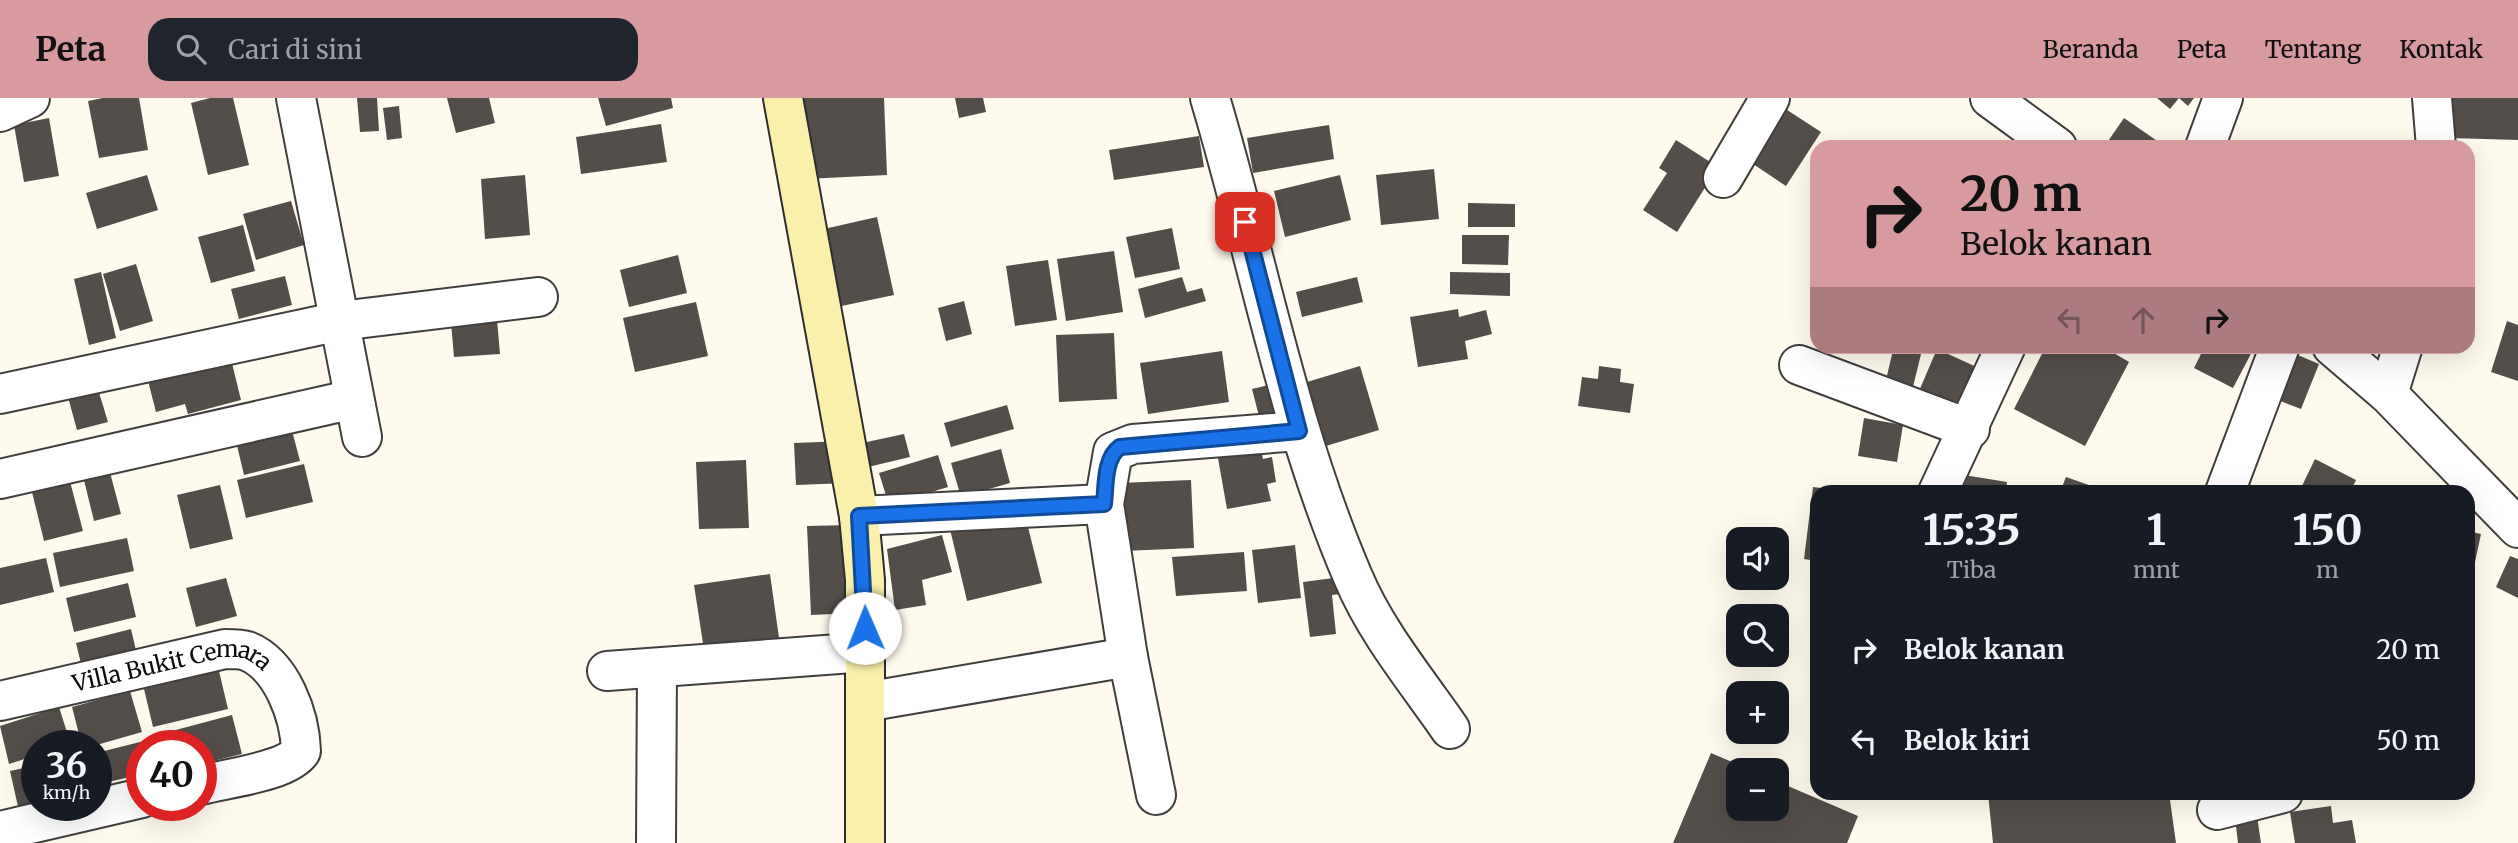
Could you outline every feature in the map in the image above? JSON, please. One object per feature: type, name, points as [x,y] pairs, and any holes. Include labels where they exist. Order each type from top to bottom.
[{"type":"street","points":[[0,112],[30,98]]},
{"type":"street","points":[[296,98],[362,437]]},
{"type":"street","points":[[783,98],[859,516],[865,580],[865,843]]},
{"type":"street","points":[[1210,98],[1299,431],[1353,578],[1374,617],[1450,729]]},
{"type":"street","points":[[1723,178],[1770,98]]},
{"type":"street","points":[[1990,98],[2047,140]]},
{"type":"street","points":[[2208,140],[2223,98]]},
{"type":"street","points":[[2432,98],[2435,140]]},
{"type":"street","points":[[0,394],[340,321],[538,297]]},
{"type":"street","points":[[1942,485],[1970,429],[2003,354]]},
{"type":"street","points":[[2228,485],[2277,354]]},
{"type":"street","points":[[2341,354],[2388,394],[2518,528]]},
{"type":"street","points":[[2388,394],[2400,354]]},
{"type":"street","points":[[1798,365],[1970,429]]},
{"type":"street","points":[[0,478],[354,398]]},
{"type":"street","points":[[1156,795],[1128,657],[1104,504],[1113,452],[1120,447],[1299,431]]},
{"type":"street","points":[[859,516],[1104,504]]},
{"type":"street","name":"Villa Bukit Cemara","points":[[0,701],[225,649],[246,650],[274,673],[291,702],[301,751],[295,759],[279,766],[217,781]]},
{"type":"street","points":[[607,671],[866,652]]},
{"type":"street","points":[[865,702],[1128,657]]},
{"type":"street","points":[[656,843],[657,668]]},
{"type":"street","points":[[2217,815],[2262,800]]},
{"type":"street","points":[[0,831],[126,802]]},
{"type":"building","points":[[103,98],[139,98],[148,150],[99,158],[88,101]]},
{"type":"building","points":[[210,98],[233,98],[249,165],[208,175],[191,103]]},
{"type":"building","points":[[357,98],[377,98],[379,131],[360,132]]},
{"type":"building","points":[[447,98],[489,98],[495,123],[456,133]]},
{"type":"building","points":[[598,98],[671,98],[673,108],[606,126]]},
{"type":"building","points":[[801,98],[884,98],[887,175],[805,179]]},
{"type":"building","points":[[955,98],[983,98],[986,112],[959,118]]},
{"type":"building","points":[[2157,98],[2179,98],[2170,109]]},
{"type":"building","points":[[2179,98],[2194,98],[2188,106]]},
{"type":"building","points":[[2452,98],[2518,98],[2518,140],[2450,138]]},
{"type":"building","points":[[399,106],[402,138],[387,140],[383,108]]},
{"type":"building","points":[[1781,106],[1821,132],[1816,140],[1810,140],[1810,149],[1786,186],[1750,162]]},
{"type":"building","points":[[49,118],[59,176],[24,182],[14,125]]},
{"type":"building","points":[[2124,118],[2156,140],[2109,140]]},
{"type":"building","points":[[661,124],[667,162],[581,174],[576,137]]},
{"type":"building","points":[[1329,125],[1334,159],[1253,173],[1247,138]]},
{"type":"building","points":[[1199,136],[1204,167],[1114,180],[1109,150]]},
{"type":"building","points":[[1676,140],[1718,167],[1677,232],[1643,210],[1667,173],[1659,168]]},
{"type":"building","points":[[1434,169],[1439,219],[1381,225],[1376,175]]},
{"type":"building","points":[[147,175],[158,210],[97,229],[86,193]]},
{"type":"building","points":[[525,175],[530,235],[485,239],[481,179]]},
{"type":"building","points":[[1340,175],[1351,220],[1285,237],[1274,191]]},
{"type":"building","points":[[291,201],[304,245],[256,260],[243,214]]},
{"type":"building","points":[[1468,203],[1515,204],[1515,227],[1468,227]]},
{"type":"building","points":[[877,217],[894,295],[832,308],[815,231]]},
{"type":"building","points":[[243,225],[255,271],[211,283],[198,237]]},
{"type":"building","points":[[1172,228],[1180,269],[1135,278],[1126,237]]},
{"type":"building","points":[[1462,235],[1509,235],[1508,265],[1462,264]]},
{"type":"building","points":[[1114,251],[1123,312],[1066,321],[1057,259]]},
{"type":"building","points":[[678,255],[687,293],[629,307],[620,270]]},
{"type":"building","points":[[1048,260],[1057,320],[1015,326],[1006,266]]},
{"type":"building","points":[[136,264],[153,321],[120,331],[103,274]]},
{"type":"building","points":[[101,272],[116,338],[89,345],[74,279]]},
{"type":"building","points":[[1450,272],[1510,273],[1510,296],[1450,294]]},
{"type":"building","points":[[285,276],[292,305],[239,319],[231,289]]},
{"type":"building","points":[[1182,277],[1187,292],[1202,288],[1206,301],[1145,318],[1138,289]]},
{"type":"building","points":[[1357,277],[1363,302],[1302,317],[1296,292]]},
{"type":"building","points":[[964,301],[972,334],[946,341],[938,308]]},
{"type":"building","points":[[696,302],[708,356],[635,372],[623,318]]},
{"type":"building","points":[[496,308],[500,354],[454,357],[450,311]]},
{"type":"building","points":[[1458,309],[1459,317],[1486,310],[1492,334],[1465,341],[1468,359],[1418,367],[1410,317]]},
{"type":"building","points":[[2507,321],[2518,325],[2518,381],[2491,372]]},
{"type":"building","points":[[1114,333],[1117,399],[1059,402],[1056,335]]},
{"type":"building","points":[[1222,351],[1229,402],[1148,414],[1140,363]]},
{"type":"building","points":[[1892,354],[1921,354],[1911,395],[1884,388]]},
{"type":"building","points":[[1935,354],[1948,354],[1981,369],[1963,411],[1919,391]]},
{"type":"building","points":[[2042,354],[2116,354],[2129,362],[2085,446],[2014,409]]},
{"type":"building","points":[[2201,354],[2251,354],[2233,388],[2194,368]]},
{"type":"building","points":[[2293,354],[2319,364],[2301,409],[2275,399]]},
{"type":"building","points":[[230,355],[241,400],[188,414],[185,404],[156,412],[147,377]]},
{"type":"building","points":[[1360,366],[1379,430],[1326,446],[1307,382]]},
{"type":"building","points":[[1599,366],[1621,369],[1620,382],[1634,384],[1630,413],[1578,406],[1582,377],[1598,379]]},
{"type":"building","points":[[1282,382],[1290,413],[1260,420],[1252,389]]},
{"type":"building","points":[[98,389],[108,422],[77,430],[68,397]]},
{"type":"building","points":[[1007,405],[1014,429],[951,447],[944,423]]},
{"type":"building","points":[[1864,418],[1903,425],[1897,462],[1858,456]]},
{"type":"building","points":[[290,423],[300,461],[244,475],[235,437]]},
{"type":"building","points":[[904,434],[910,457],[868,467],[862,443]]},
{"type":"building","points":[[1259,439],[1263,459],[1272,457],[1276,482],[1267,484],[1271,501],[1227,509],[1216,447]]},
{"type":"building","points":[[845,441],[847,483],[796,485],[794,443]]},
{"type":"building","points":[[1001,449],[1010,483],[961,497],[951,463]]},
{"type":"building","points":[[938,455],[948,487],[889,505],[879,473]]},
{"type":"building","points":[[2315,459],[2356,480],[2354,485],[2302,485]]},
{"type":"building","points":[[746,460],[749,528],[699,529],[696,462]]},
{"type":"building","points":[[304,464],[313,502],[246,518],[237,480]]},
{"type":"building","points":[[108,465],[121,514],[94,521],[82,472]]},
{"type":"building","points":[[67,470],[83,531],[44,541],[29,480]]},
{"type":"building","points":[[1964,475],[2007,482],[2007,485],[1963,485]]},
{"type":"building","points":[[2066,477],[2089,485],[2063,485]]},
{"type":"building","points":[[1191,480],[1194,548],[1123,551],[1120,483]]},
{"type":"building","points":[[220,485],[233,539],[190,549],[177,495]]},
{"type":"building","points":[[1024,511],[1042,583],[967,601],[950,529]]},
{"type":"building","points":[[1810,511],[1810,560],[1804,559]]},
{"type":"building","points":[[851,525],[855,613],[811,615],[807,526]]},
{"type":"building","points":[[2475,533],[2481,534],[2475,562]]},
{"type":"building","points":[[942,535],[952,572],[922,580],[926,605],[895,610],[887,549]]},
{"type":"building","points":[[127,538],[134,571],[60,587],[53,553]]},
{"type":"building","points":[[1295,545],[1301,598],[1258,603],[1252,550]]},
{"type":"building","points":[[1244,552],[1247,591],[1176,596],[1172,557]]},
{"type":"building","points":[[2510,556],[2518,559],[2518,598],[2496,587]]},
{"type":"building","points":[[46,558],[54,592],[0,605],[0,568]]},
{"type":"building","points":[[770,574],[781,652],[706,663],[694,585]]},
{"type":"building","points":[[1349,576],[1351,593],[1332,595],[1336,634],[1310,637],[1303,582]]},
{"type":"building","points":[[226,578],[237,616],[196,627],[186,588]]},
{"type":"building","points":[[128,583],[136,617],[74,632],[66,598]]},
{"type":"building","points":[[131,629],[138,659],[83,672],[76,643]]},
{"type":"building","points":[[219,671],[228,709],[153,727],[144,689]]},
{"type":"building","points":[[130,691],[141,730],[126,730],[126,737],[112,741],[112,730],[78,730],[72,707]]},
{"type":"building","points":[[59,707],[66,730],[21,730],[21,760],[9,764],[0,726]]},
{"type":"building","points":[[232,715],[242,754],[217,760],[217,730],[176,730]]},
{"type":"building","points":[[126,746],[126,778],[112,781],[112,749]]},
{"type":"building","points":[[1711,753],[1726,759],[1726,821],[1789,821],[1789,787],[1810,796],[1810,800],[1821,800],[1858,816],[1847,843],[1673,843]]},
{"type":"building","points":[[21,769],[21,811],[19,811],[10,771]]},
{"type":"building","points":[[1989,800],[2170,800],[2176,843],[1993,843]]},
{"type":"building","points":[[2331,806],[2333,823],[2352,820],[2356,843],[2295,843],[2290,812]]},
{"type":"building","points":[[2257,816],[2261,843],[2238,843],[2235,818]]},
{"type":"route","points":[[865,628],[865,580],[859,516],[1104,504],[1110,461],[1113,452],[1120,447],[1299,431],[1245,222]]}]
